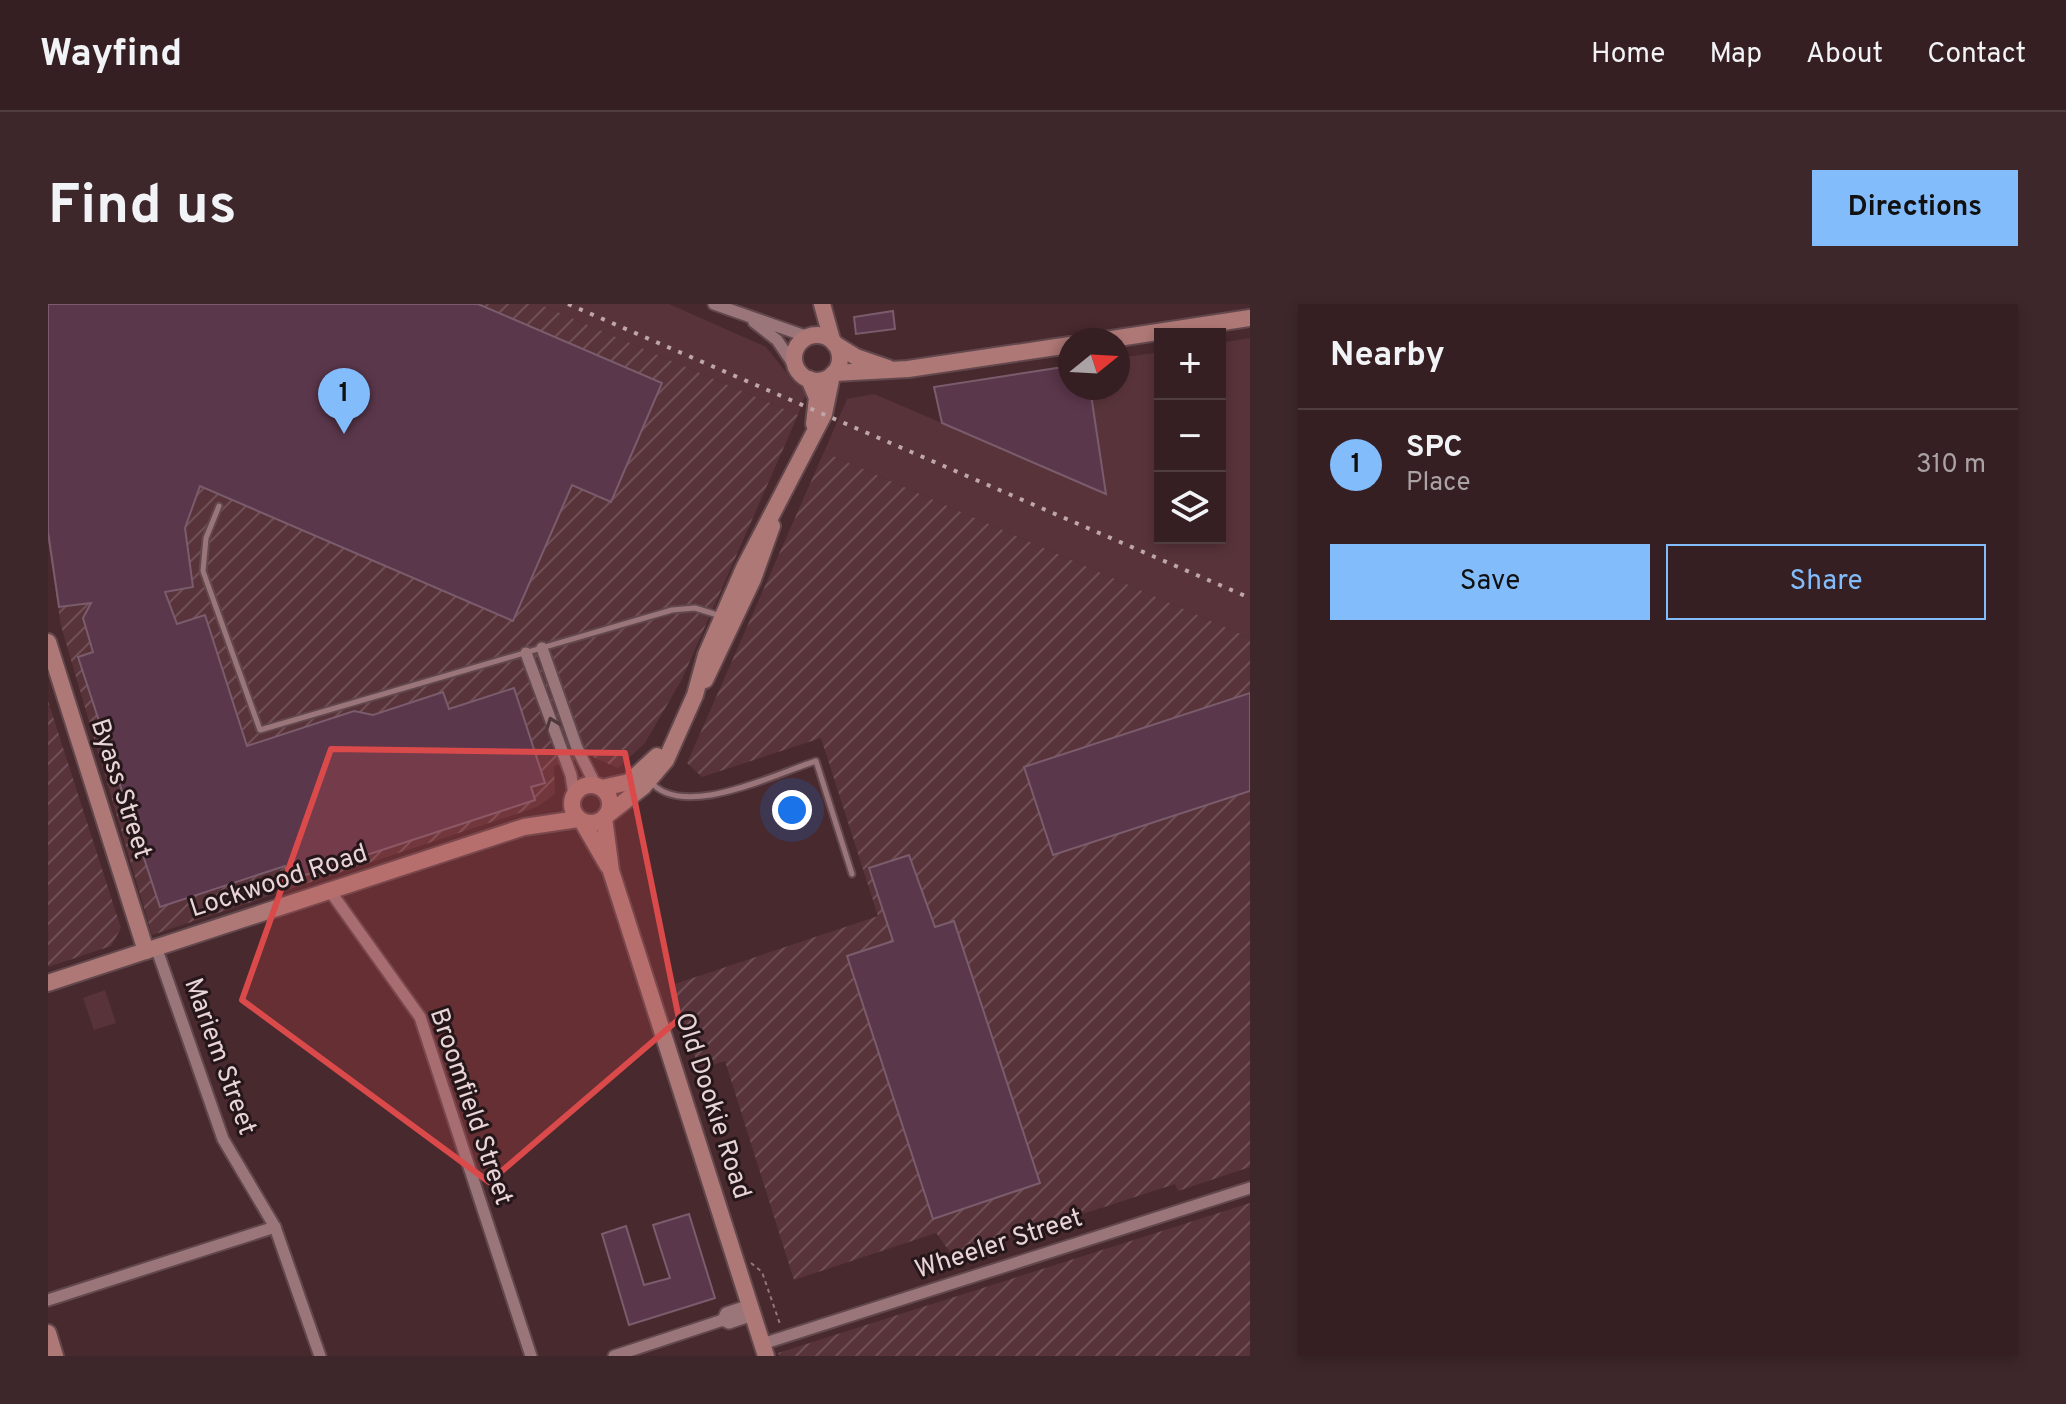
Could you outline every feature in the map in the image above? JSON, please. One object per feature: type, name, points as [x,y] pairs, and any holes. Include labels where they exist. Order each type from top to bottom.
[{"type":"street","points":[[714,304],[750,320],[834,342],[873,364],[908,369]]},
{"type":"street","points":[[809,441],[817,398],[795,352],[809,336],[814,304]]},
{"type":"street","points":[[526,653],[571,775],[573,812],[580,820],[591,824],[605,817],[649,780],[666,760],[695,695],[717,661],[728,618],[749,574],[767,547],[775,512],[827,405],[833,374],[840,362],[822,304]]},
{"type":"street","points":[[1130,336],[1250,318]]},
{"type":"street","points":[[750,320],[777,340],[804,375],[821,380],[833,374],[908,369],[1058,347]]},
{"type":"street","name":"Byass Street","points":[[48,642],[151,949]]},
{"type":"street","points":[[542,648],[577,748],[610,804],[605,817]]},
{"type":"street","points":[[573,797],[583,786],[599,787],[633,780],[676,738]]},
{"type":"street","name":"Lockwood Road","points":[[524,827],[573,797]]},
{"type":"street","name":"Old Dookie Road","points":[[605,817],[611,871],[764,1350]]},
{"type":"street","name":"Lockwood Road","points":[[48,983],[524,827],[580,820]]},
{"type":"street","name":"Old Dookie Road","points":[[580,820],[611,871]]},
{"type":"street","name":"Broomfield Street","points":[[330,891],[420,1017],[531,1356]]},
{"type":"street","name":"Mariem Street","points":[[151,949],[223,1139],[275,1227],[320,1356]]},
{"type":"street","name":"Wheeler Street","points":[[764,1350],[784,1337],[1250,1188]]},
{"type":"street","points":[[48,1300],[275,1227]]},
{"type":"street","points":[[614,1356],[723,1320],[726,1313],[752,1310]]},
{"type":"street","points":[[48,1333],[55,1356]]},
{"type":"lane","points":[[219,506],[206,538],[203,571],[260,730],[369,695],[396,693],[672,610],[695,608],[728,618]]},
{"type":"lane","points":[[649,780],[671,797],[695,799],[816,761],[852,874]]},
{"type":"path","points":[[732,1246],[762,1272],[784,1337]]},
{"type":"highlighted area","points":[[331,749],[625,753],[679,1019],[489,1182],[242,1000]]},
{"type":"shaded area","points":[[48,304],[539,304],[798,415],[682,679],[645,743],[618,768],[588,755],[554,766],[555,794],[537,807],[152,935],[61,626],[48,539]]},
{"type":"shaded area","points":[[539,304],[669,304],[766,347],[793,381],[807,391],[798,415]]},
{"type":"shaded area","points":[[1250,338],[1250,638],[824,452],[847,399],[874,394],[1106,493],[1092,400],[1130,400],[1130,356],[1154,353],[1154,544],[1226,544],[1226,342]]},
{"type":"shaded area","points":[[824,452],[1250,638],[1250,1167],[1178,1191],[1175,1184],[953,1256],[936,1233],[794,1280],[725,1061],[699,1069],[672,985],[878,916],[821,738],[702,777],[687,763]]},
{"type":"shaded area","points":[[48,701],[121,928],[111,946],[48,967]]},
{"type":"shaded area","points":[[105,990],[116,1023],[94,1030],[83,998]]},
{"type":"shaded area","points":[[1250,1203],[1250,1356],[779,1356],[778,1353]]},
{"type":"building","points":[[48,304],[478,304],[662,383],[611,502],[572,485],[513,621],[200,486],[185,528],[193,587],[165,592],[177,624],[205,615],[247,746],[354,711],[373,715],[443,692],[449,709],[514,688],[545,783],[531,787],[535,800],[290,880],[285,866],[160,907],[78,657],[93,652],[83,618],[91,603],[59,607],[48,532]]},
{"type":"building","points":[[893,311],[895,329],[856,334],[854,317]]},
{"type":"building","points":[[1058,368],[1058,400],[1092,400],[1106,494],[942,423],[934,387]]},
{"type":"building","points":[[1250,693],[1250,791],[1053,855],[1024,767]]},
{"type":"building","points":[[909,855],[935,927],[954,921],[1040,1183],[933,1219],[847,956],[893,941],[869,868]]},
{"type":"building","points":[[689,1214],[715,1298],[629,1325],[602,1234],[626,1226],[644,1285],[670,1278],[653,1225]]},
{"type":"railway","points":[[568,304],[1250,598]]},
{"type":"place","name":"SPC","points":[[344,434]]}]
